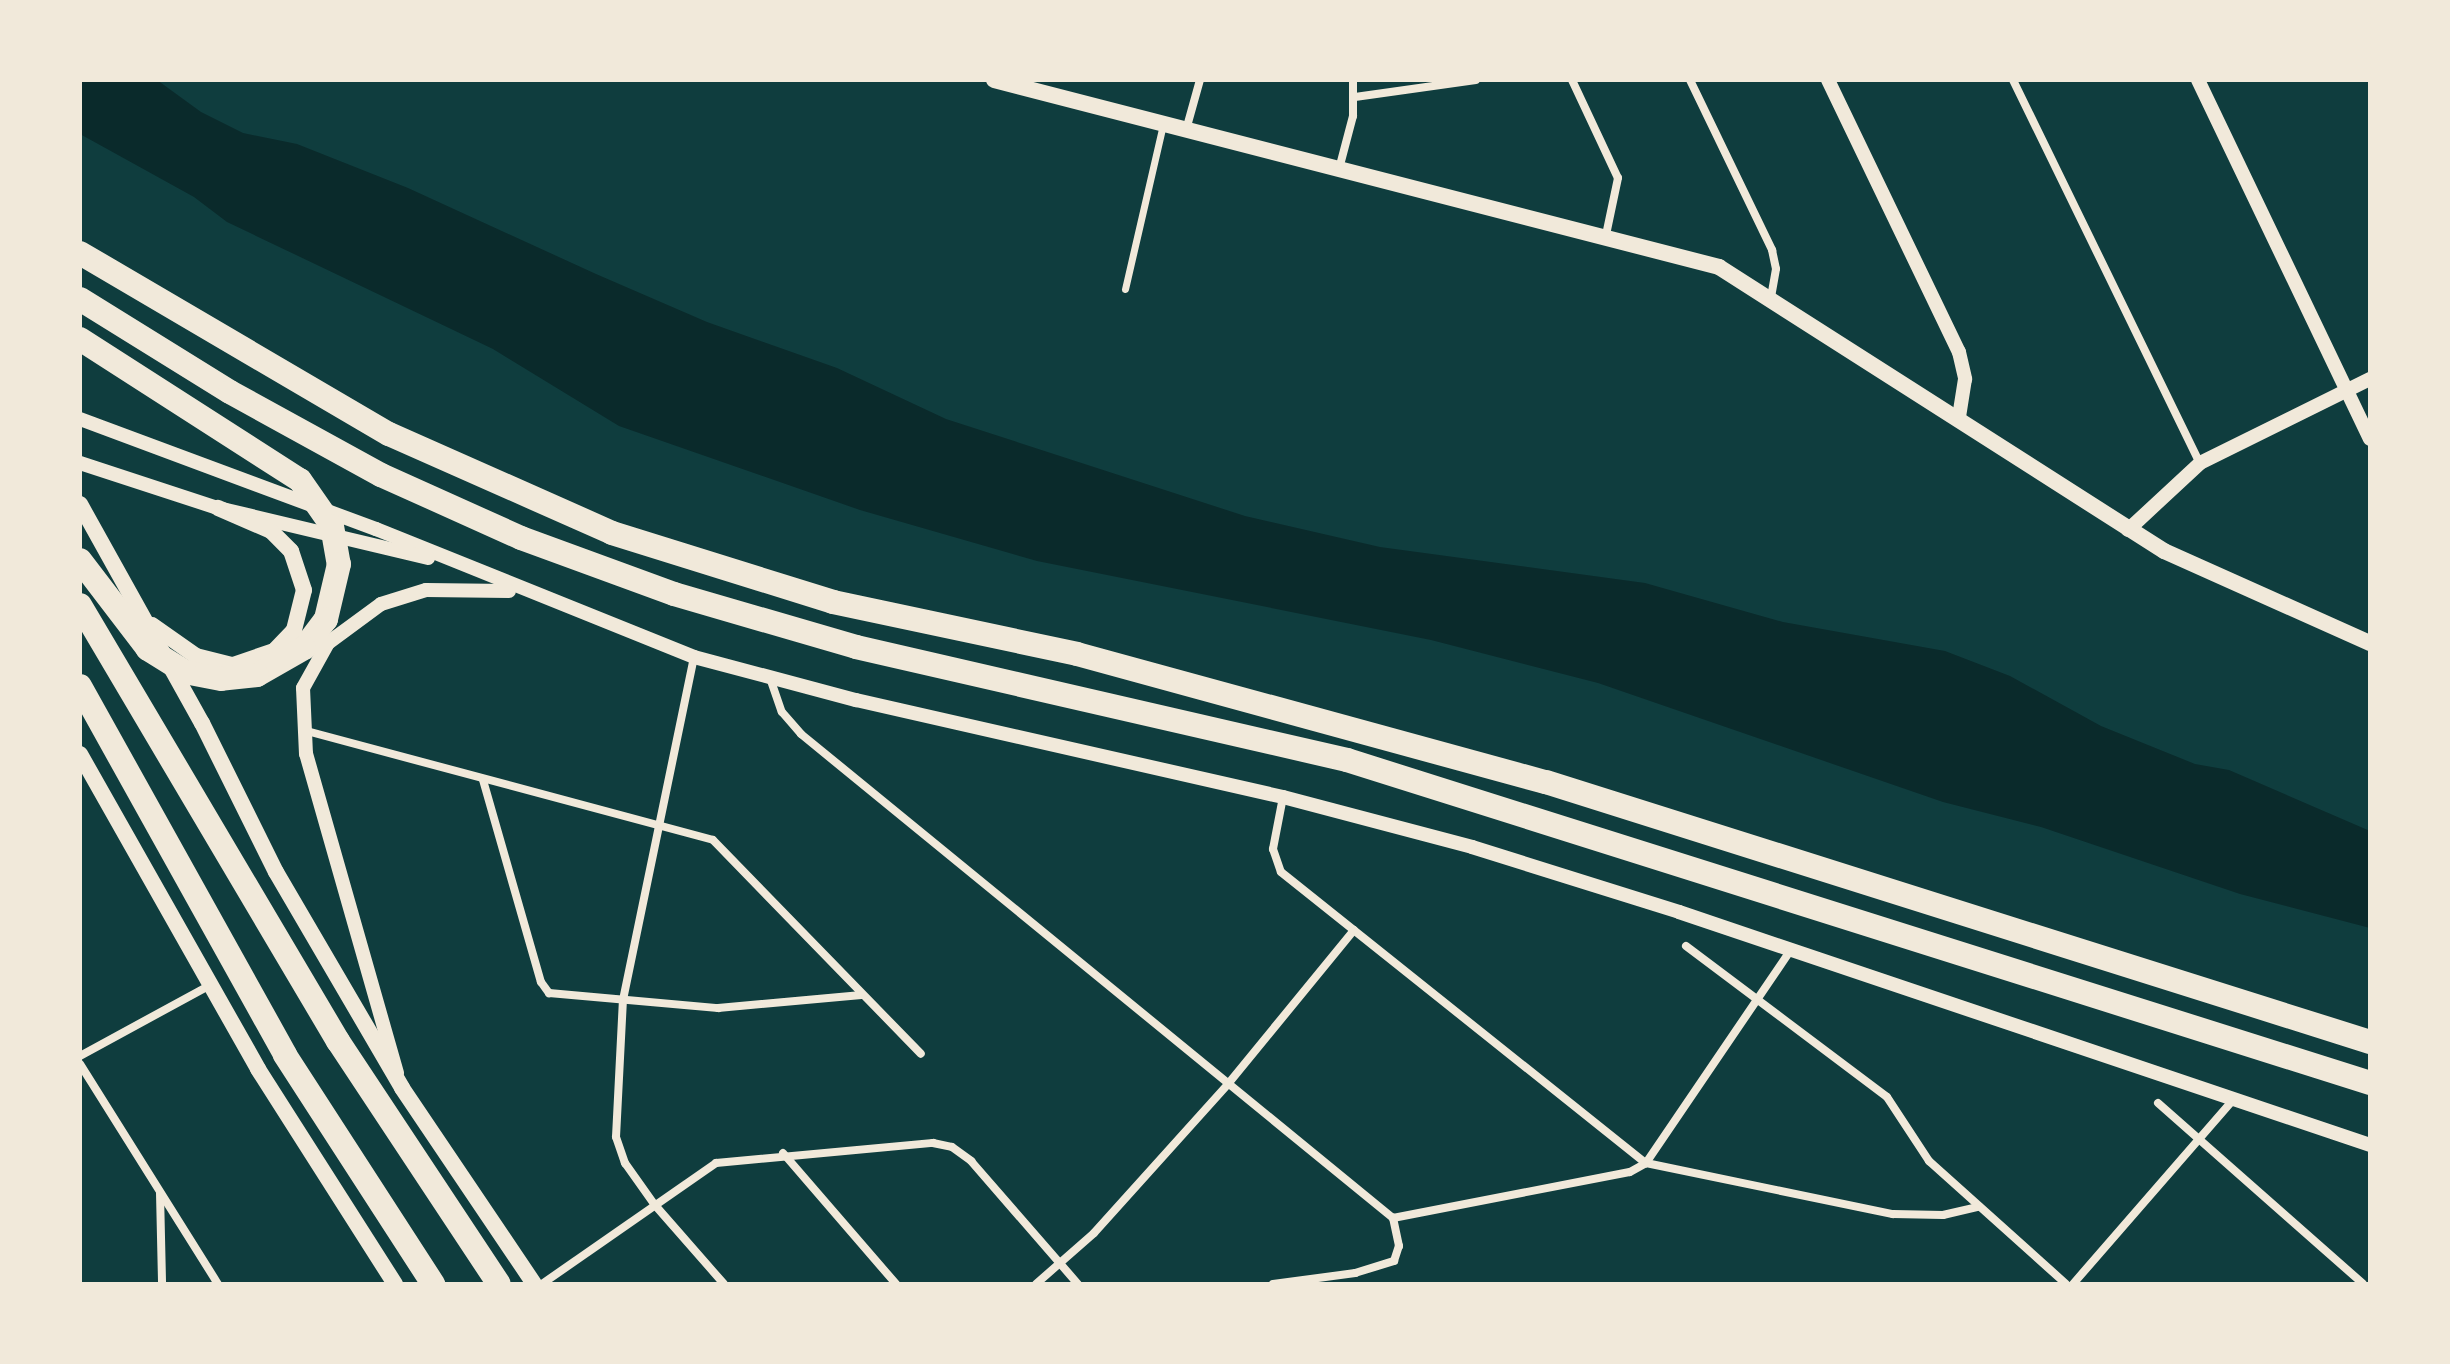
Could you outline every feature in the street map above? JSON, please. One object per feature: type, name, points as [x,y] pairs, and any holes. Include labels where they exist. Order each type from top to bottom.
[{"type":"highway","points":[[80,253],[389,434],[612,533],[797,592],[1077,654],[1546,782],[2370,1042]]},
{"type":"highway","points":[[80,299],[230,392],[381,475],[521,538],[674,594],[856,647],[1347,760],[2370,1083]]},
{"type":"highway","points":[[80,339],[284,469],[324,509],[339,564],[326,619],[304,648],[274,668],[221,679],[169,665],[136,637],[80,560]]},
{"type":"highway","points":[[80,605],[345,1053],[499,1284]]},
{"type":"highway","points":[[80,686],[270,1028],[433,1284]]},
{"type":"main road","points":[[994,80],[1606,235],[1719,267],[1959,416],[2128,530],[2235,587],[2370,643]]},
{"type":"main road","points":[[80,504],[143,617],[276,872],[402,1088],[534,1284]]},
{"type":"main road","points":[[143,617],[184,650],[219,663],[256,660],[294,630],[304,590],[291,551],[271,531],[218,508]]},
{"type":"main road","points":[[80,754],[210,985],[395,1284]]},
{"type":"street","points":[[1186,131],[1200,80]]},
{"type":"street","points":[[1339,169],[1355,97],[1353,80]]},
{"type":"street","points":[[1355,97],[1476,80]]},
{"type":"street","points":[[1572,80],[1618,178],[1606,235]]},
{"type":"street","points":[[1690,80],[1772,250],[1776,269],[1771,297]]},
{"type":"street","points":[[1828,80],[1959,352],[1965,379],[1959,416]]},
{"type":"street","points":[[2013,80],[2200,463]]},
{"type":"street","points":[[2198,80],[2370,439]]},
{"type":"street","points":[[1125,289],[1163,125]]},
{"type":"street","points":[[2128,530],[2200,463],[2370,379]]},
{"type":"street","points":[[80,419],[376,529],[459,566],[694,657],[770,678],[1283,797],[1566,875],[2370,1145]]},
{"type":"street","points":[[80,463],[218,508],[459,566]]},
{"type":"street","points":[[402,1088],[349,913],[303,730],[301,699],[311,666],[328,643],[366,612],[426,590],[530,593]]},
{"type":"street","points":[[694,657],[623,999],[616,1137],[625,1163],[654,1204],[724,1284]]},
{"type":"street","points":[[770,678],[782,712],[801,734],[1393,1218],[1399,1246],[1394,1261],[1355,1273],[1273,1284]]},
{"type":"street","points":[[303,730],[705,837],[729,851],[861,995],[921,1054]]},
{"type":"street","points":[[483,780],[543,987],[549,993],[718,1008],[861,995]]},
{"type":"street","points":[[1283,797],[1276,863],[1354,930],[1646,1163],[1893,1214],[1943,1215],[1979,1207]]},
{"type":"street","points":[[1036,1284],[1060,1263],[1228,1084],[1354,930]]},
{"type":"street","points":[[1686,946],[1893,1102],[1922,1154],[2066,1284]]},
{"type":"street","points":[[1393,1218],[1544,1184],[1630,1172],[1646,1163],[1791,950]]},
{"type":"street","points":[[80,1056],[210,985]]},
{"type":"street","points":[[80,1064],[218,1284]]},
{"type":"street","points":[[2073,1284],[2232,1101]]},
{"type":"street","points":[[2158,1103],[2363,1284]]},
{"type":"street","points":[[542,1284],[716,1163],[783,1153],[933,1143],[952,1147],[971,1161],[1078,1284]]},
{"type":"street","points":[[783,1153],[896,1284]]},
{"type":"street","points":[[160,1192],[162,1284]]},
{"type":"water","points":[[80,80],[157,80],[201,112],[243,133],[297,144],[408,188],[707,322],[837,368],[946,419],[1245,516],[1380,547],[1645,583],[1783,622],[1945,651],[2010,676],[2101,726],[2195,764],[2229,770],[2370,831],[2370,928],[2240,894],[2041,827],[1943,802],[1598,683],[1431,640],[1037,561],[860,510],[619,426],[493,349],[227,222],[194,197],[80,134]]}]
